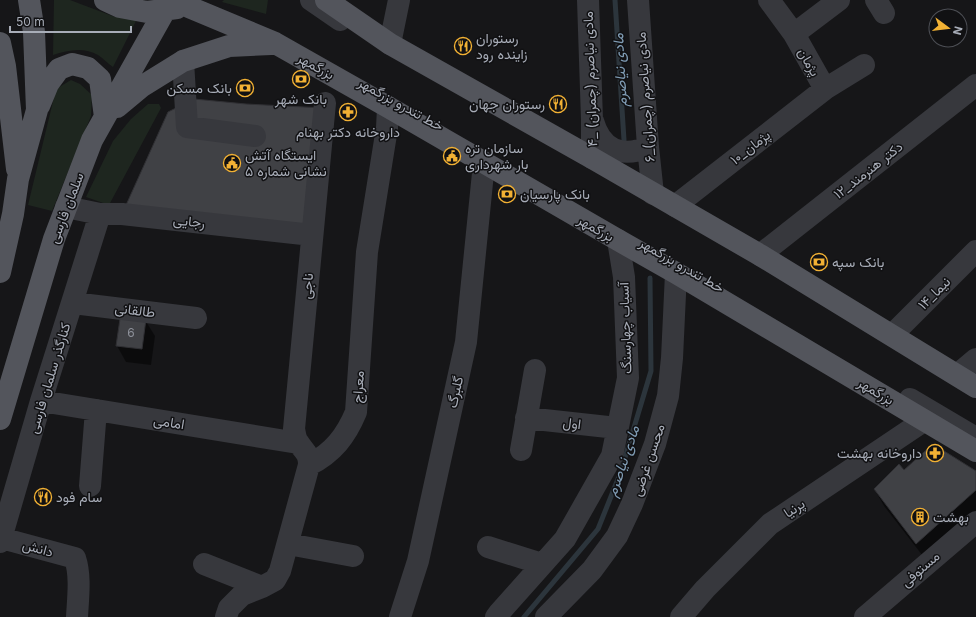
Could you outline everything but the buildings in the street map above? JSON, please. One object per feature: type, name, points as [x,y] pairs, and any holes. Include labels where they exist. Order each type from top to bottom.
[{"type":"main road","points":[[29,0],[34,32],[37,110]]},
{"type":"main road","points":[[104,0],[120,7],[147,12],[165,10],[195,3]]},
{"type":"main road","points":[[326,0],[390,44],[760,255],[976,387]]},
{"type":"main road","name":"بزرگمهر","points":[[195,3],[238,28],[275,43],[676,272],[976,451]]},
{"type":"main road","name":"سلمان فارسی","points":[[0,419],[54,239],[92,140],[165,10]]},
{"type":"main road","points":[[105,117],[141,87],[183,61],[229,46],[275,43]]},
{"type":"main road","points":[[0,44],[5,66],[18,178]]},
{"type":"main road","points":[[0,272],[13,214],[18,178],[37,110],[48,84],[59,69],[72,64],[88,68],[100,80],[105,117]]},
{"type":"street","points":[[311,0],[384,51],[589,165],[649,202],[756,262],[976,396]]},
{"type":"street","points":[[390,44],[399,0]]},
{"type":"street","name":"۴_ مادی نیاصرم (چمران)","points":[[588,0],[592,158]]},
{"type":"street","name":"۶_مادی نیاصرم (چمران)","points":[[638,0],[648,146],[653,194]]},
{"type":"street","name":"پژمان","points":[[769,0],[794,34],[825,89]]},
{"type":"street","name":"پژمان","points":[[794,34],[839,0]]},
{"type":"street","name":"خط تندرو بزرگمهر","points":[[238,28],[251,22],[278,35],[392,98],[680,263],[976,438]]},
{"type":"street","points":[[183,61],[187,127],[255,136]]},
{"type":"street","name":"۱۰_پژمان","points":[[675,206],[825,89],[864,65]]},
{"type":"street","name":"۱۲_دکتر هنرمند","points":[[760,255],[976,85]]},
{"type":"street","name":"ناجی","points":[[310,465],[309,457],[298,443],[294,429],[325,103]]},
{"type":"street","name":"معراج","points":[[310,465],[322,459],[331,450],[349,428],[356,412],[367,252],[387,128],[388,107]]},
{"type":"street","points":[[592,120],[596,132],[603,142],[613,149],[625,152],[637,151],[648,146]]},
{"type":"street","name":"گلبرگ","points":[[400,617],[418,560],[466,342],[484,163]]},
{"type":"street","name":"رجایی","points":[[66,207],[100,214],[122,214],[312,234]]},
{"type":"street","name":"کنارگذر سلمان فارسی","points":[[1,540],[41,401],[100,214]]},
{"type":"street","name":"آسیاب چهارسنگ","points":[[496,617],[565,539],[612,456],[628,378],[624,277],[618,240]]},
{"type":"street","name":"۱۴_نیما","points":[[892,335],[976,251]]},
{"type":"street","name":"محسن غرضی","points":[[546,617],[592,570],[617,536],[632,504],[655,444],[668,396],[672,358],[676,272]]},
{"type":"street","name":"طالقانی","points":[[73,303],[196,318]]},
{"type":"street","points":[[957,375],[976,359]]},
{"type":"street","points":[[521,450],[535,370]]},
{"type":"street","name":"امامی","points":[[41,401],[298,443]]},
{"type":"street","points":[[90,486],[96,410]]},
{"type":"street","name":"اول","points":[[526,418],[617,428]]},
{"type":"street","name":"پرنیا","points":[[681,617],[705,589],[770,524],[925,420]]},
{"type":"street","points":[[226,617],[228,608],[242,596],[275,580],[280,571],[310,465]]},
{"type":"street","name":"مستوفی","points":[[865,617],[976,522]]},
{"type":"street","name":"دانش","points":[[1,540],[74,558],[77,565],[79,591],[77,617]]},
{"type":"street","points":[[288,544],[353,556]]},
{"type":"street","points":[[488,547],[542,564]]},
{"type":"street","points":[[204,564],[262,587]]},
{"type":"shaded area","points":[[54,0],[70,0],[115,17],[138,17],[113,67],[93,52],[76,50],[53,55]]},
{"type":"shaded area","points":[[224,0],[268,0],[266,14],[222,2]]},
{"type":"shaded area","points":[[71,80],[80,84],[92,95],[91,116],[52,211],[28,205],[56,89]]},
{"type":"shaded area","points":[[148,104],[159,104],[161,108],[109,205],[86,197],[113,141],[131,119]]},
{"type":"waterway","name":"مادی نیاصرم","points":[[615,0],[624,140]]},
{"type":"waterway","name":"مادی نیاصرم","points":[[524,617],[598,529],[620,474],[651,371],[650,278]]},
{"type":"place","name":"رستوران زاینده رود","points":[[463,46]]},
{"type":"place","name":"بانک شهر","points":[[301,79]]},
{"type":"place","name":"بانک مسکن","points":[[245,88]]},
{"type":"place","name":"رستوران جهان","points":[[558,104]]},
{"type":"place","name":"داروخانه دکتر بهنام","points":[[348,112]]},
{"type":"place","name":"سازمان تره بار شهرداری","points":[[452,156]]},
{"type":"place","name":"ایستگاه آتش نشانی شماره ۵","points":[[232,163]]},
{"type":"place","name":"بانک پارسیان","points":[[507,194]]},
{"type":"place","name":"بانک سپه","points":[[819,262]]},
{"type":"place","name":"داروخانه بهشت","points":[[935,453]]},
{"type":"place","name":"سام فود","points":[[43,497]]},
{"type":"place","name":"بهشت","points":[[920,517]]}]
